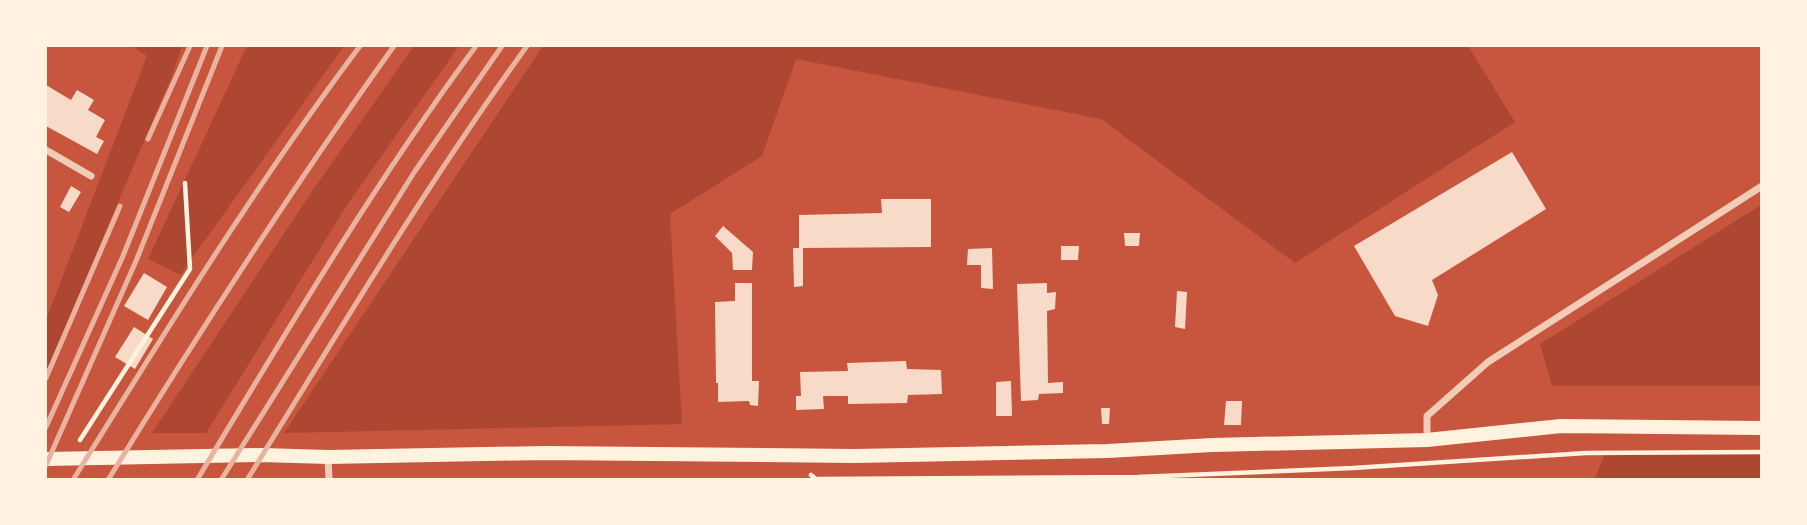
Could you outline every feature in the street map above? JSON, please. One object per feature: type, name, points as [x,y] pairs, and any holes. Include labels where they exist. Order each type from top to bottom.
[{"type":"main road","points":[[46,459],[543,453],[781,456],[1095,451],[1427,440],[1561,426],[1762,428]]},
{"type":"street","points":[[46,150],[91,176]]},
{"type":"street","points":[[1427,440],[1427,416],[1488,362],[1762,186]]},
{"type":"street","points":[[328,457],[328,480]]},
{"type":"path","points":[[68,459],[190,269],[185,183]]},
{"type":"path","points":[[781,456],[816,479],[1066,478],[1353,468],[1586,453],[1762,452]]},
{"type":"shaded area","points":[[132,46],[182,46],[46,372],[46,320],[147,56]]},
{"type":"shaded area","points":[[247,46],[344,46],[180,275],[148,259]]},
{"type":"shaded area","points":[[414,46],[459,46],[347,205],[206,433],[152,433],[313,190]]},
{"type":"shaded area","points":[[543,46],[1468,46],[1515,122],[1295,263],[1101,119],[796,59],[762,156],[670,214],[682,424],[284,433]]},
{"type":"shaded area","points":[[1761,205],[1761,386],[1552,386],[1540,344]]},
{"type":"shaded area","points":[[1606,451],[1761,451],[1761,479],[1594,480]]},
{"type":"building","points":[[46,85],[71,100],[77,90],[94,100],[88,110],[105,120],[96,137],[104,141],[97,154],[46,126]]},
{"type":"building","points":[[1512,152],[1546,209],[1432,280],[1438,295],[1428,326],[1395,316],[1354,246]]},
{"type":"building","points":[[71,186],[81,192],[69,212],[60,207]]},
{"type":"building","points":[[881,199],[931,199],[931,247],[803,248],[803,286],[794,287],[793,248],[799,248],[799,215],[882,213]]},
{"type":"building","points":[[723,226],[753,252],[752,270],[733,270],[732,253],[715,236]]},
{"type":"building","points":[[1124,233],[1140,233],[1139,246],[1125,246]]},
{"type":"building","points":[[1061,246],[1079,246],[1078,260],[1061,260]]},
{"type":"building","points":[[992,248],[993,289],[981,288],[981,265],[967,265],[968,249]]},
{"type":"building","points":[[144,273],[167,287],[148,320],[124,306]]},
{"type":"building","points":[[735,283],[752,283],[752,381],[759,381],[758,406],[750,405],[749,401],[718,402],[715,302],[735,301]]},
{"type":"building","points":[[1047,283],[1047,293],[1056,292],[1055,309],[1047,311],[1048,383],[1063,382],[1063,393],[1039,394],[1038,400],[1021,401],[1017,284]]},
{"type":"building","points":[[1177,291],[1187,292],[1185,329],[1175,327]]},
{"type":"building","points":[[134,327],[153,339],[135,369],[115,357]]},
{"type":"building","points":[[906,361],[907,369],[941,370],[942,394],[908,395],[907,403],[848,404],[848,396],[823,396],[824,409],[796,410],[796,396],[801,396],[800,372],[848,371],[847,363]]},
{"type":"building","points":[[1011,381],[1012,416],[996,416],[996,382]]},
{"type":"building","points":[[1226,401],[1242,401],[1241,425],[1224,425]]},
{"type":"building","points":[[1101,408],[1110,408],[1109,424],[1102,424]]},
{"type":"railway","points":[[148,139],[190,46]]},
{"type":"railway","points":[[46,427],[123,256],[207,46]]},
{"type":"railway","points":[[46,465],[136,261],[222,46]]},
{"type":"railway","points":[[73,480],[248,205],[360,46]]},
{"type":"railway","points":[[108,480],[247,260],[394,46]]},
{"type":"railway","points":[[197,480],[366,205],[476,46]]},
{"type":"railway","points":[[221,480],[415,171],[502,46]]},
{"type":"railway","points":[[247,480],[418,206],[527,46]]},
{"type":"railway","points":[[46,378],[120,206]]}]
